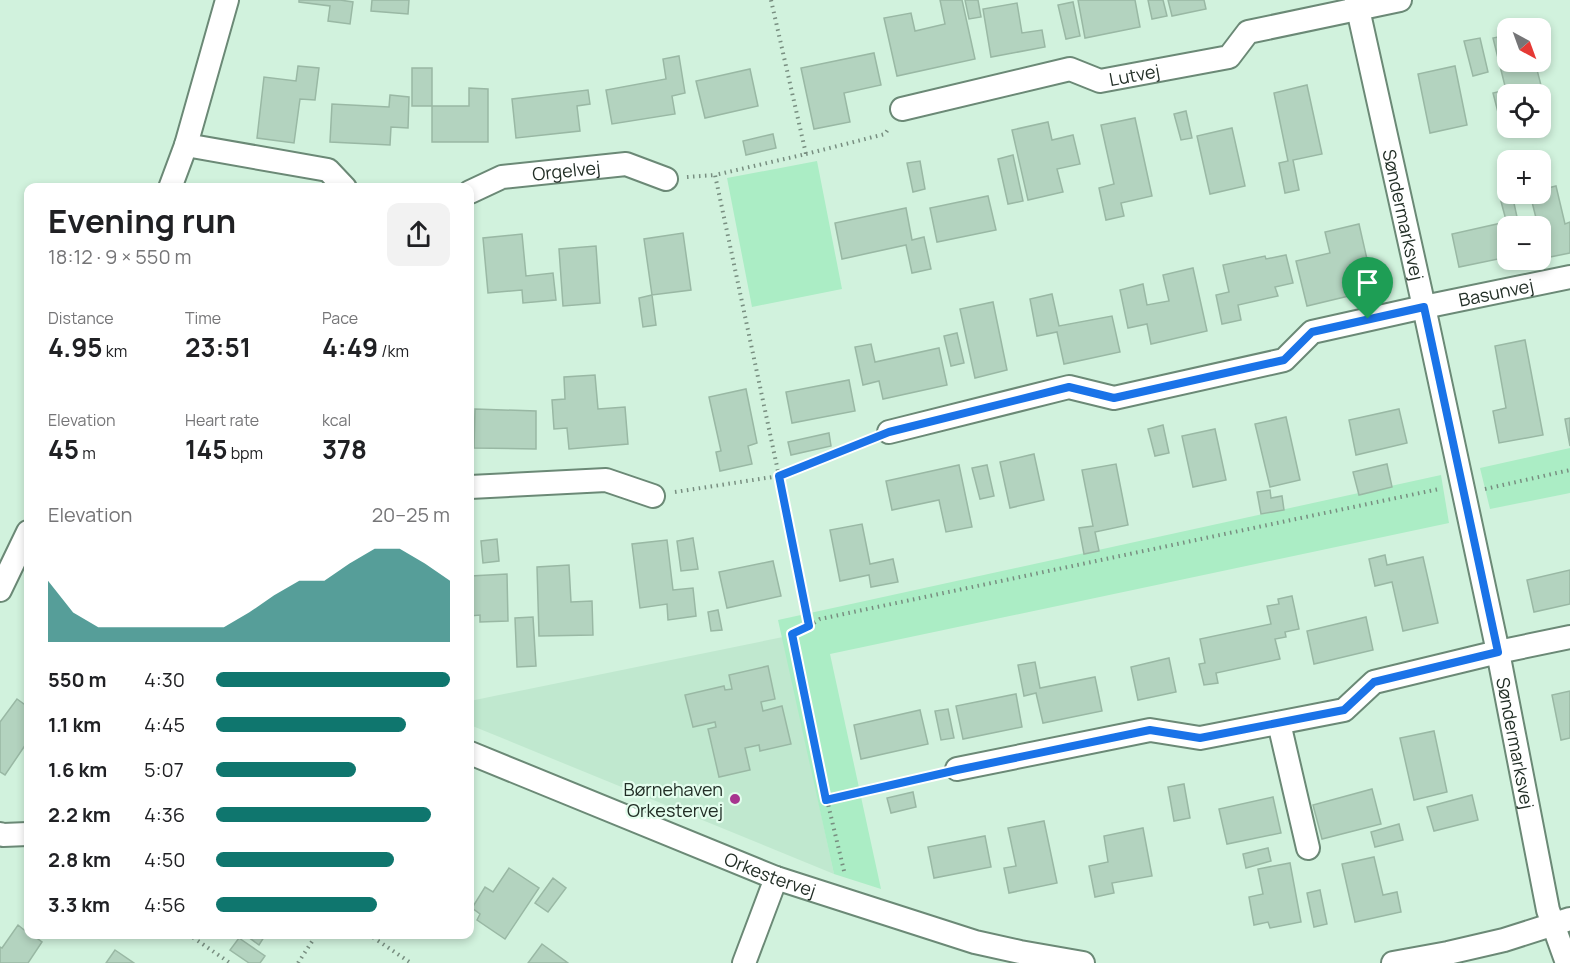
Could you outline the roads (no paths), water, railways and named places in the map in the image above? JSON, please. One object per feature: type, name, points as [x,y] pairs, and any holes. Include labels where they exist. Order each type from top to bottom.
[{"type":"street","points":[[172,183],[186,145],[227,0]]},
{"type":"street","name":"Lutvej","points":[[902,108],[1070,69],[1100,81],[1229,57],[1248,32],[1357,4],[1400,0]]},
{"type":"street","name":"Søndermarksvej","points":[[1357,4],[1498,652],[1548,910],[1562,922],[1568,963]]},
{"type":"street","points":[[186,145],[328,170],[340,183]]},
{"type":"street","name":"Orgelvej","points":[[474,190],[502,177],[626,164],[666,179]]},
{"type":"street","name":"Basunvej","points":[[889,432],[1069,387],[1114,398],[1284,360],[1312,332],[1570,277]]},
{"type":"street","points":[[474,487],[606,480],[653,496]]},
{"type":"street","points":[[0,590],[20,570],[24,551]]},
{"type":"street","points":[[957,770],[1150,730],[1200,738],[1344,710],[1374,682],[1570,637]]},
{"type":"street","points":[[1279,723],[1308,848]]},
{"type":"street","name":"Orkestervej","points":[[474,755],[776,878],[975,942],[1083,963]]},
{"type":"street","points":[[0,834],[24,834]]},
{"type":"street","points":[[744,963],[776,878]]},
{"type":"street","points":[[1393,963],[1504,940],[1562,922]]},
{"type":"place","name":"Børnehaven Orkestervej","points":[[735,799]]}]
